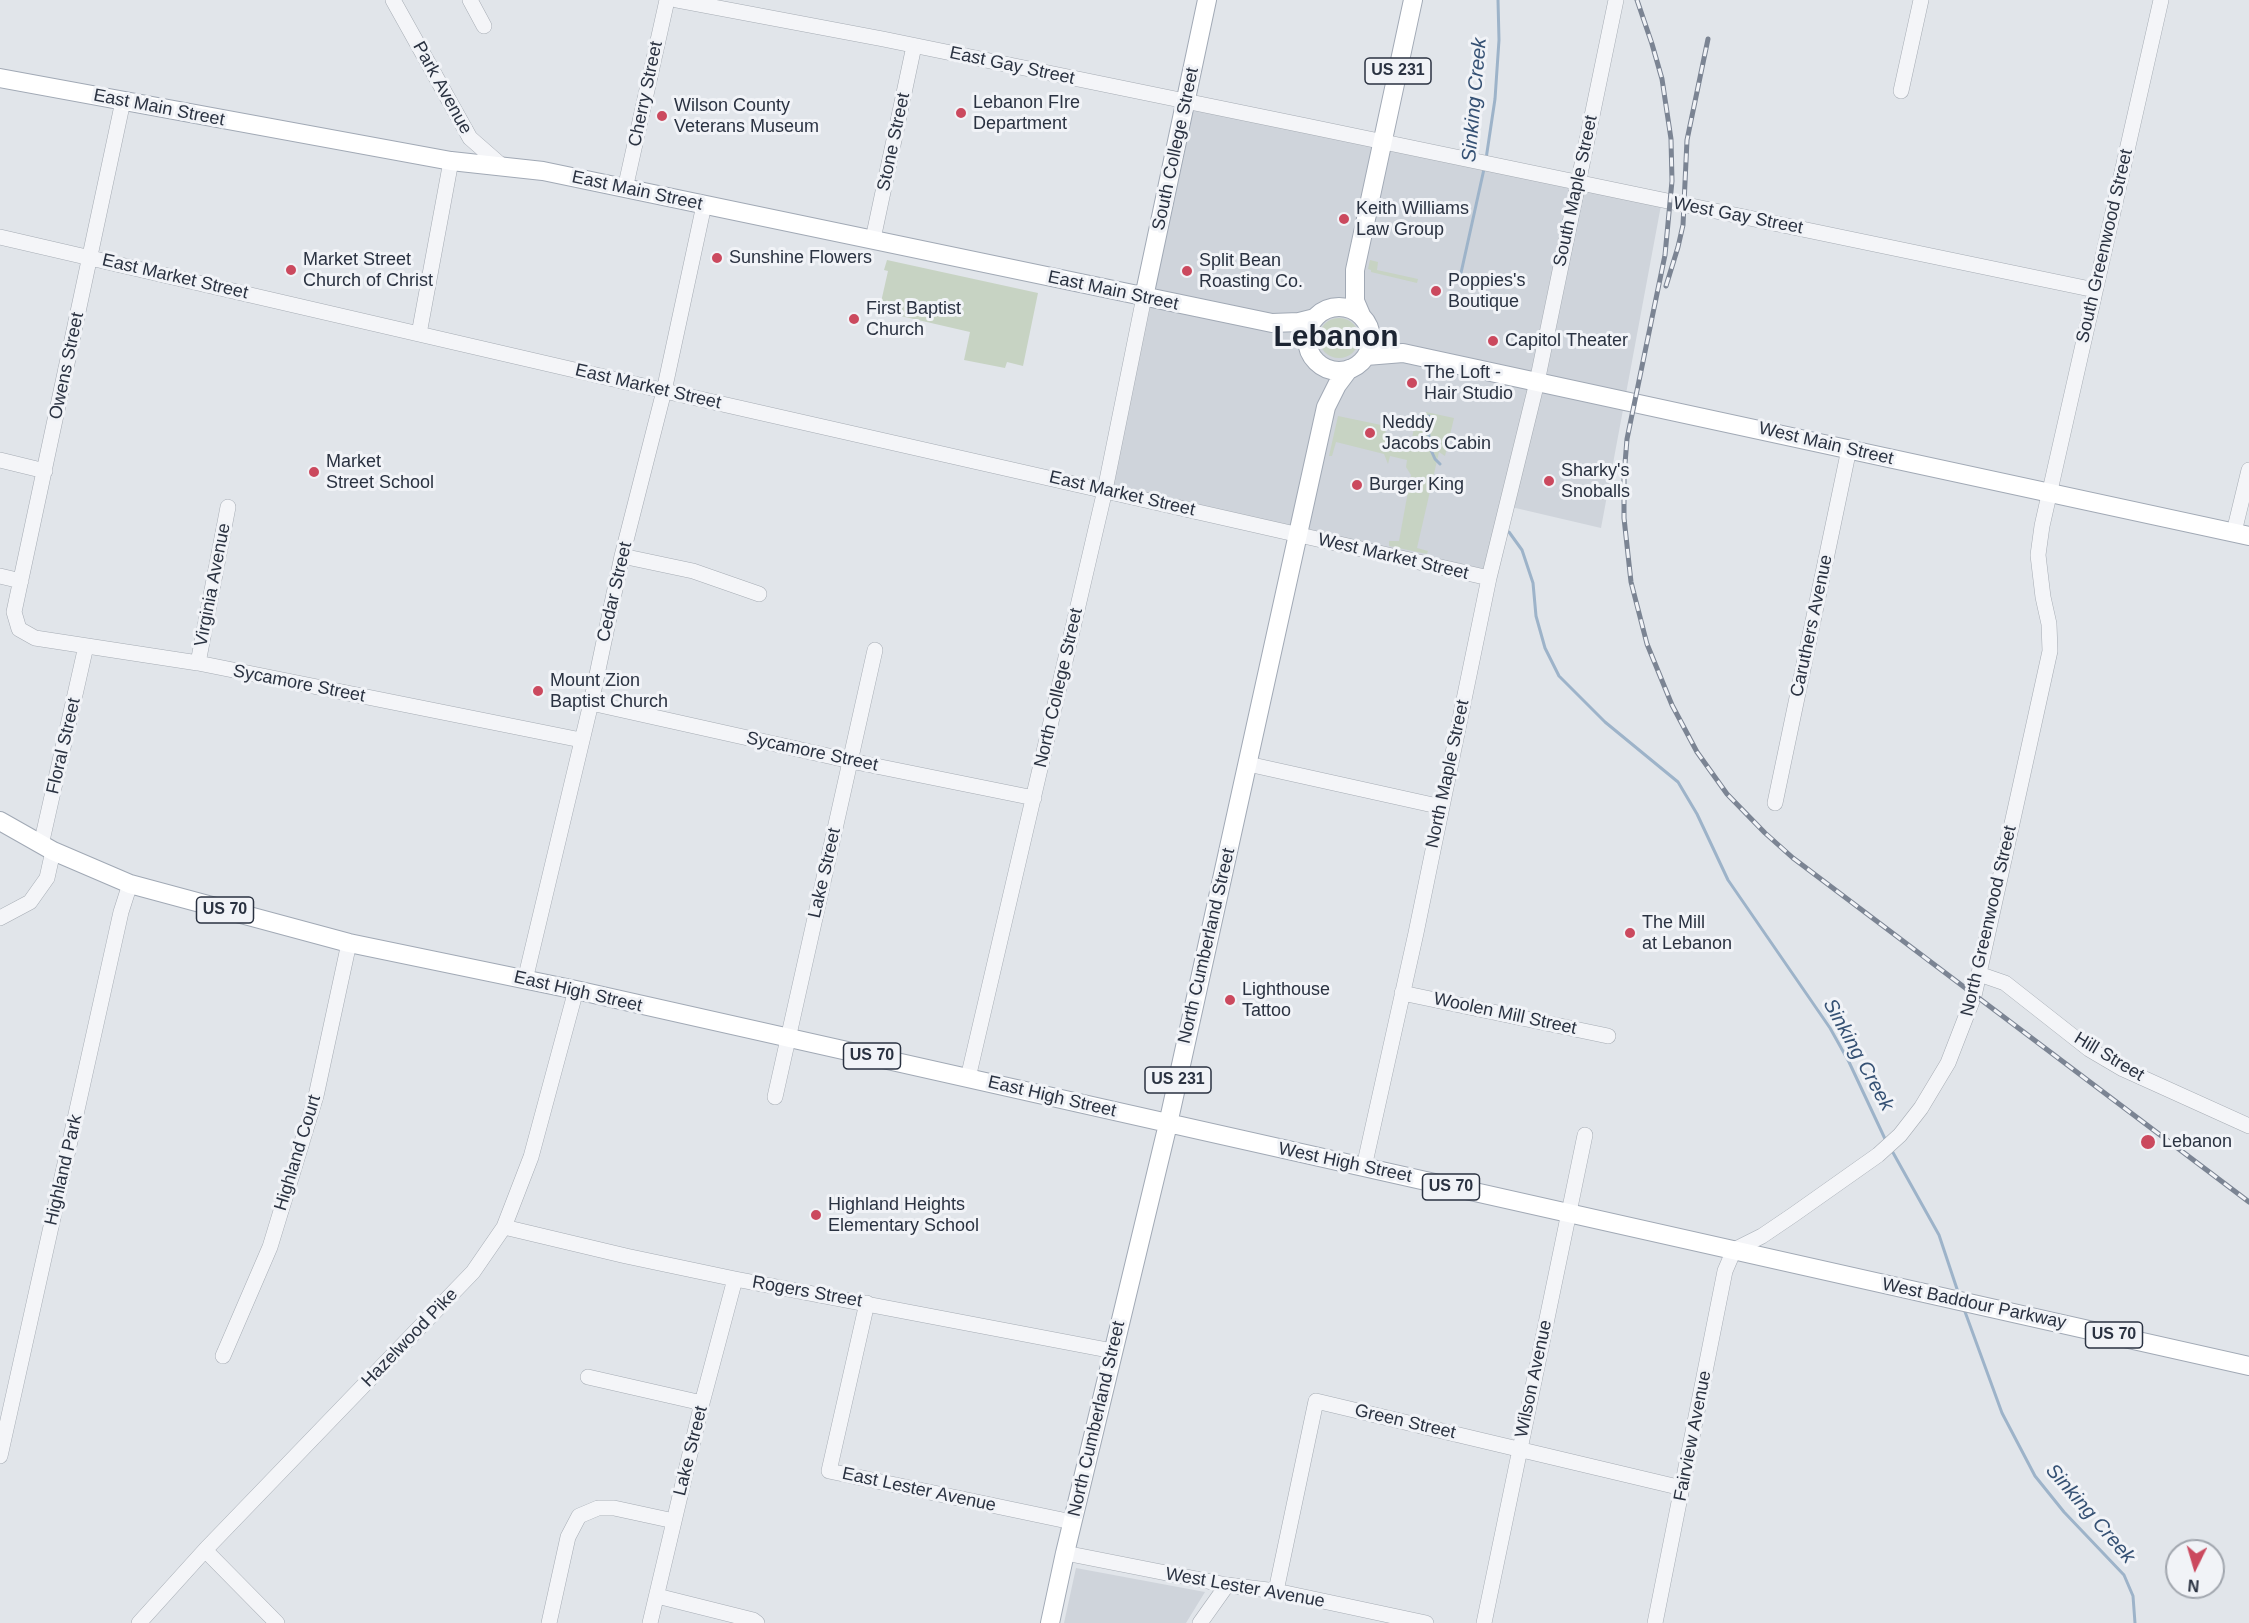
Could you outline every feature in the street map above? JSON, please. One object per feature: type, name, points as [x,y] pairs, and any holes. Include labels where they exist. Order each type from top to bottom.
[{"type":"main road","name":"South College Street","points":[[1144,297],[1207,0]]},
{"type":"main road","name":"US 231","points":[[1349,369],[1356,366],[1366,356],[1371,344],[1366,323],[1355,301],[1355,270],[1413,0]]},
{"type":"main road","name":"East Main Street","points":[[0,78],[451,161],[543,171],[1272,323],[1299,322],[1320,314]]},
{"type":"main road","points":[[1320,314],[1336,301],[1355,270]]},
{"type":"main road","points":[[1320,314],[1344,307],[1366,323]]},
{"type":"main road","name":"US 231","points":[[1314,357],[1308,337],[1320,314]]},
{"type":"main road","name":"East Main Street","points":[[1272,323],[1302,342],[1314,357]]},
{"type":"main road","name":"West Main Street","points":[[1366,323],[1403,353]]},
{"type":"main road","name":"West Main Street","points":[[1366,356],[1403,353],[2241,534]]},
{"type":"main road","points":[[1314,357],[1333,370],[1349,369]]},
{"type":"main road","name":"North Cumberland Street","points":[[1314,357],[1326,407]]},
{"type":"main road","name":"North Cumberland Street","points":[[1050,1623],[1072,1522],[1168,1124],[1326,407],[1337,385],[1349,369]]},
{"type":"main road","name":"East High Street","points":[[0,821],[47,848],[130,884],[349,943],[576,990],[1168,1124]]},
{"type":"main road","name":"West High Street","points":[[1168,1124],[1734,1250]]},
{"type":"main road","name":"West Baddour Parkway","points":[[1734,1250],[2249,1366]]},
{"type":"street","name":"Park Avenue","points":[[393,0],[470,138],[502,166]]},
{"type":"street","points":[[470,0],[484,26]]},
{"type":"street","name":"Cherry Street","points":[[626,189],[667,0]]},
{"type":"street","name":"East Gay Street","points":[[676,0],[1382,141]]},
{"type":"street","name":"South Maple Street","points":[[1537,381],[1616,0]]},
{"type":"street","points":[[1901,91],[1921,0]]},
{"type":"street","name":"South Greenwood Street","points":[[2050,493],[2161,0]]},
{"type":"street","name":"Stone Street","points":[[873,239],[914,46]]},
{"type":"street","name":"Owens Street","points":[[19,629],[14,612],[123,101]]},
{"type":"street","name":"West Gay Street","points":[[1382,141],[2095,290]]},
{"type":"street","points":[[419,334],[451,161]]},
{"type":"street","name":"Cedar Street","points":[[525,980],[580,740],[591,703],[622,556],[664,391],[704,205]]},
{"type":"street","name":"East Market Street","points":[[0,237],[1297,535]]},
{"type":"street","name":"North College Street","points":[[969,1078],[1105,490],[1144,297]]},
{"type":"street","name":"North Maple Street","points":[[1365,1167],[1489,578],[1537,381]]},
{"type":"street","name":"Caruthers Avenue","points":[[1775,803],[1849,449]]},
{"type":"street","points":[[0,460],[45,471]]},
{"type":"street","points":[[2241,534],[2249,470]]},
{"type":"street","name":"North Greenwood Street","points":[[1734,1250],[1762,1236],[1878,1155],[1900,1135],[1921,1108],[1958,1041],[1979,974],[2050,651],[2049,624],[2038,555],[2050,493]]},
{"type":"street","name":"Virginia Avenue","points":[[198,663],[228,507]]},
{"type":"street","name":"West Market Street","points":[[1297,535],[1489,578]]},
{"type":"street","points":[[622,556],[693,571],[759,594]]},
{"type":"street","points":[[0,576],[21,580]]},
{"type":"street","name":"Sycamore Street","points":[[19,629],[35,638],[198,663],[580,740]]},
{"type":"street","name":"Floral Street","points":[[0,918],[30,902],[46,878],[47,848],[86,646]]},
{"type":"street","name":"Lake Street","points":[[775,1097],[875,650]]},
{"type":"street","name":"Sycamore Street","points":[[591,703],[850,761],[1034,798]]},
{"type":"street","points":[[1248,764],[1442,807]]},
{"type":"street","name":"Highland Park","points":[[0,1456],[121,912],[130,884]]},
{"type":"street","name":"Highland Court","points":[[223,1356],[270,1247],[293,1172],[316,1096],[349,943]]},
{"type":"street","name":"Hill Street","points":[[1979,974],[2006,983],[2089,1049],[2115,1064],[2249,1126]]},
{"type":"street","name":"Hazelwood Pike","points":[[140,1623],[205,1550],[472,1272],[504,1227],[531,1157],[576,990]]},
{"type":"street","name":"Woolen Mill Street","points":[[1402,993],[1608,1036]]},
{"type":"street","name":"Wilson Avenue","points":[[1484,1623],[1585,1135]]},
{"type":"street","name":"Rogers Street","points":[[504,1227],[735,1279],[1113,1351]]},
{"type":"street","name":"Fairview Avenue","points":[[1655,1623],[1725,1271],[1734,1250]]},
{"type":"street","name":"Lake Street","points":[[650,1623],[702,1403],[735,1279]]},
{"type":"street","name":"East Lester Avenue","points":[[867,1303],[829,1471],[1072,1522]]},
{"type":"street","points":[[588,1377],[702,1403]]},
{"type":"street","name":"Green Street","points":[[1276,1591],[1316,1401],[1682,1488]]},
{"type":"street","points":[[549,1623],[568,1537],[579,1516],[598,1508],[614,1508],[674,1521]]},
{"type":"street","points":[[205,1550],[277,1623]]},
{"type":"street","name":"West Lester Avenue","points":[[1065,1553],[1227,1586],[1276,1591],[1426,1623]]},
{"type":"street","points":[[1200,1623],[1227,1586]]},
{"type":"street","points":[[657,1596],[753,1620],[757,1623]]},
{"type":"shaded area","points":[[1184,101],[1662,200],[1601,528],[1507,506],[1489,578],[1105,490]]},
{"type":"shaded area","points":[[1076,1568],[1205,1592],[1186,1623],[1064,1623]]},
{"type":"green space","points":[[887,260],[1038,293],[1023,366],[1007,362],[1005,368],[964,360],[970,332],[879,311],[888,271],[884,270]]},
{"type":"green space","points":[[1370,260],[1378,262],[1377,270],[1418,279],[1417,283],[1371,272],[1368,269]]},
{"type":"green space","points":[[1339,318],[1353,324],[1359,338],[1353,352],[1339,358],[1325,352],[1319,338],[1325,324]]},
{"type":"green space","points":[[1426,412],[1454,418],[1445,456],[1439,452],[1417,548],[1428,551],[1427,554],[1389,546],[1389,541],[1399,541],[1411,475],[1406,467],[1407,460],[1390,456],[1388,464],[1384,454],[1336,442],[1332,456],[1329,456],[1338,416],[1386,426],[1385,437],[1411,443],[1414,428],[1422,430]]},
{"type":"waterway","name":"Sinking Creek","points":[[1486,159],[1495,99],[1499,40],[1498,0]]},
{"type":"waterway","name":"Sinking Creek","points":[[1461,273],[1484,169]]},
{"type":"waterway","name":"Sinking Creek","points":[[1429,416],[1430,448],[1440,464]]},
{"type":"waterway","name":"Sinking Creek","points":[[1509,532],[1522,550],[1533,583],[1536,616],[1545,648],[1559,676],[1605,722],[1678,782],[1697,814],[1728,880],[1830,1028],[1849,1062],[1886,1141]]},
{"type":"waterway","name":"Sinking Creek","points":[[1891,1149],[1939,1235],[1959,1295]]},
{"type":"waterway","name":"Sinking Creek","points":[[1964,1309],[2002,1413],[2035,1476],[2064,1512],[2124,1575],[2133,1596],[2135,1623]]},
{"type":"railway","points":[[1637,0],[1662,79],[1671,139],[1672,181],[1665,255],[1627,439],[1624,518],[1631,582],[1647,644],[1672,705],[1697,752],[1727,794],[1793,858],[2249,1202]]},
{"type":"railway","points":[[1666,286],[1683,225],[1687,140],[1708,39]]},
{"type":"place","name":"Lebanon FIre Department","points":[[961,113]]},
{"type":"place","name":"Wilson County Veterans Museum","points":[[662,116]]},
{"type":"place","name":"Keith Williams Law Group","points":[[1344,219]]},
{"type":"place","name":"Sunshine Flowers","points":[[717,258]]},
{"type":"place","name":"Market Street Church of Christ","points":[[291,270]]},
{"type":"place","name":"Split Bean Roasting Co.","points":[[1187,271]]},
{"type":"place","name":"Poppies's Boutique","points":[[1436,291]]},
{"type":"place","name":"First Baptist Church","points":[[854,319]]},
{"type":"place","name":"Capitol Theater","points":[[1493,341]]},
{"type":"place","name":"The Loft - Hair Studio","points":[[1412,383]]},
{"type":"place","name":"Neddy Jacobs Cabin","points":[[1370,433]]},
{"type":"place","name":"Market Street School","points":[[314,472]]},
{"type":"place","name":"Sharky's Snoballs","points":[[1549,481]]},
{"type":"place","name":"Burger King","points":[[1357,485]]},
{"type":"place","name":"Mount Zion Baptist Church","points":[[538,691]]},
{"type":"place","name":"The Mill at Lebanon","points":[[1630,933]]},
{"type":"place","name":"Lighthouse Tattoo","points":[[1230,1000]]},
{"type":"place","name":"Lebanon","points":[[2148,1142]]},
{"type":"place","name":"Highland Heights Elementary School","points":[[816,1215]]},
{"type":"district","name":"Lebanon","points":[[1336,338]]}]
